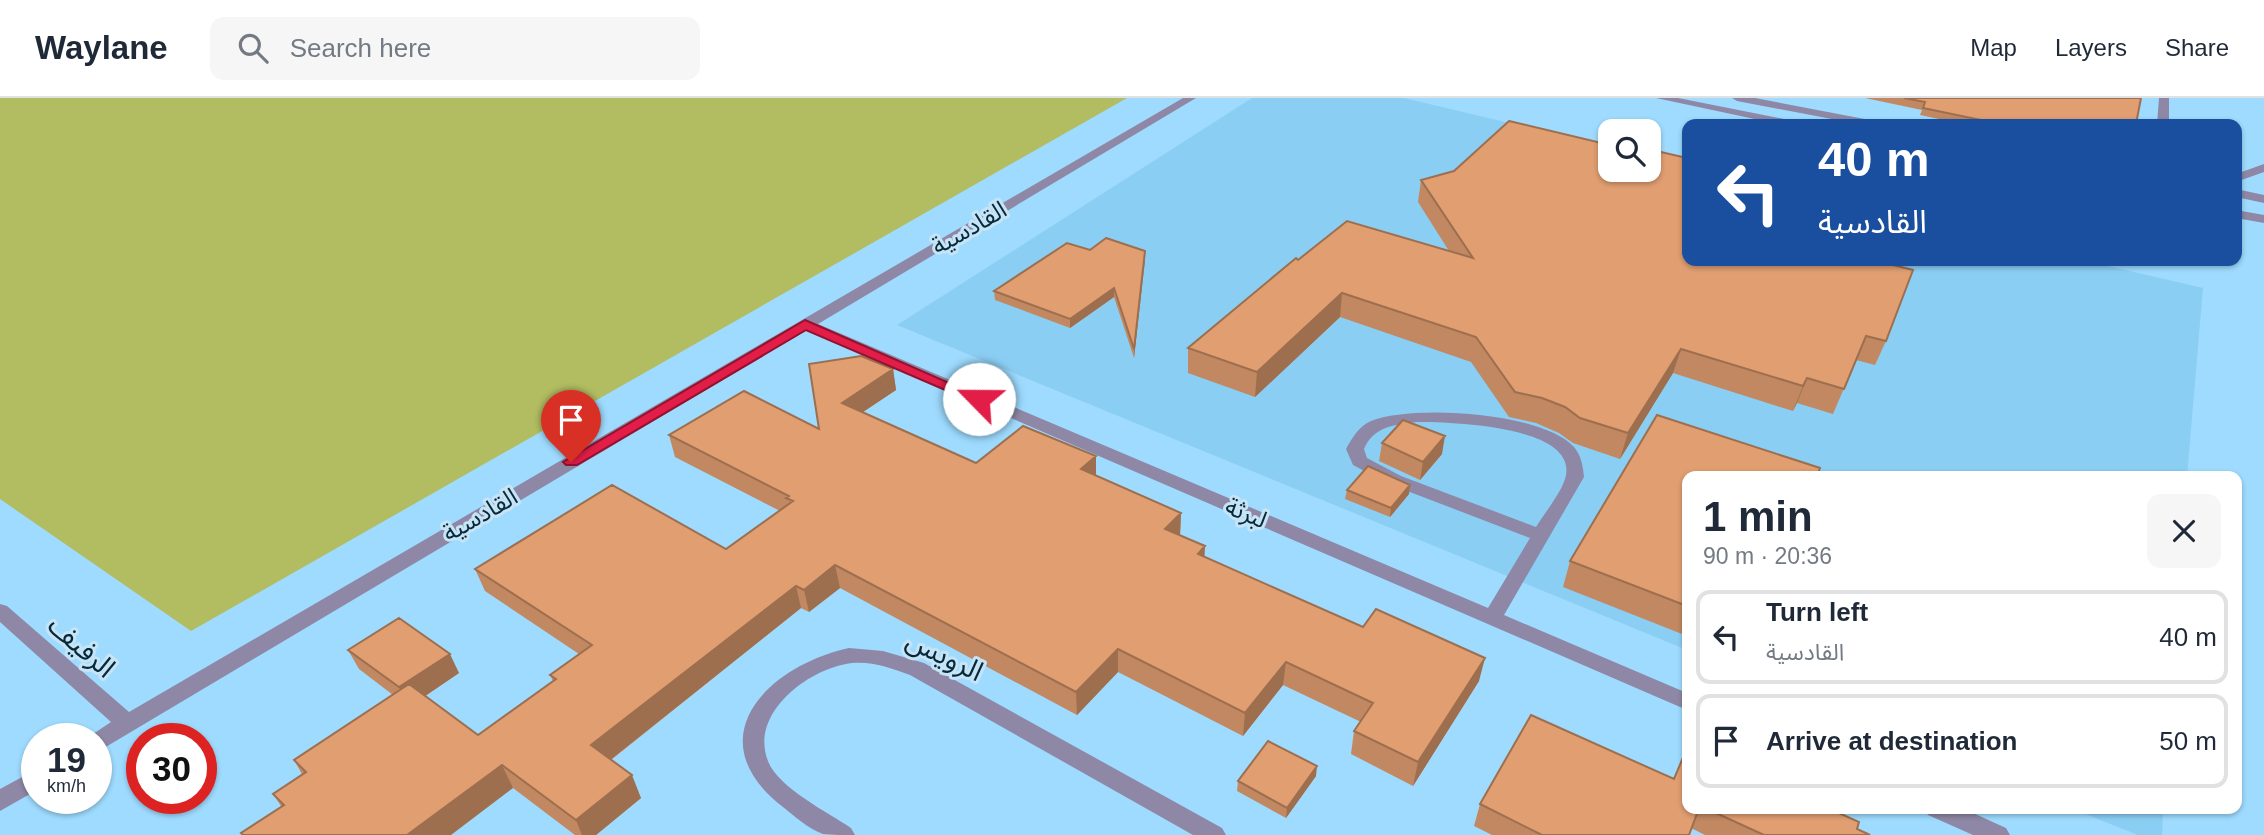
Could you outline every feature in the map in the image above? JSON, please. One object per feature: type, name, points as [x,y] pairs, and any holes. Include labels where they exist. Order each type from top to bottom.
[{"type":"street","name":"القادسية","points":[[127,723],[1191,98]]},
{"type":"street","points":[[1661,98],[1768,119]]},
{"type":"street","points":[[1737,98],[1848,119]]},
{"type":"street","points":[[2163,119],[2164,98]]},
{"type":"street","points":[[2242,176],[2264,168]]},
{"type":"street","points":[[2242,194],[2264,199]]},
{"type":"street","points":[[2242,215],[2264,219]]},
{"type":"street","name":"لبرثة","points":[[805,324],[1682,700]]},
{"type":"street","points":[[1492,618],[1575,477],[1575,464],[1565,448],[1537,432],[1479,419],[1395,418],[1374,426],[1360,439],[1355,449],[1359,461],[1395,480],[1540,535]]},
{"type":"street","name":"الرفيف","points":[[0,611],[127,723]]},
{"type":"street","name":"الرويس","points":[[843,835],[785,796],[758,765],[752,735],[765,707],[792,680],[822,662],[850,656],[886,658],[917,669],[1214,835]]},
{"type":"street","points":[[0,801],[21,788]]},
{"type":"street","points":[[1951,814],[1998,835]]},
{"type":"shaded area","points":[[1252,98],[1404,98],[1598,144],[1598,182],[1653,182],[1682,249],[1682,266],[2108,266],[2203,288],[2187,471],[1682,471],[1682,648],[897,325]]},
{"type":"shaded area","points":[[2086,814],[2163,814],[2162,835],[2138,835]]},
{"type":"green space","points":[[0,98],[1127,98],[191,631],[0,499]]},
{"type":"building","points":[[1904,98],[2141,98],[2137,119],[1976,119],[1923,108],[1925,102]]},
{"type":"building","points":[[1509,121],[1598,142],[1598,182],[1661,182],[1661,152],[1682,157],[1682,266],[1897,266],[1913,270],[1886,341],[1866,336],[1844,389],[1807,378],[1803,386],[1681,349],[1628,433],[1580,418],[1565,407],[1542,398],[1515,392],[1476,337],[1342,293],[1257,372],[1188,348],[1296,258],[1298,260],[1347,221],[1473,258],[1421,180],[1454,171]]},
{"type":"building","points":[[1106,238],[1145,251],[1134,349],[1114,288],[1070,319],[994,291],[1067,243],[1090,250]]},
{"type":"building","points":[[861,356],[893,369],[842,403],[976,463],[1023,426],[1096,456],[1081,469],[1181,513],[1165,529],[1205,546],[1198,554],[1363,627],[1376,609],[1485,658],[1418,762],[1354,731],[1373,703],[1286,662],[1245,713],[1118,649],[1076,692],[835,565],[804,590],[796,586],[591,745],[632,775],[576,820],[502,765],[407,835],[241,833],[284,805],[273,794],[306,772],[294,760],[409,684],[478,735],[556,679],[550,675],[592,645],[475,569],[612,485],[726,549],[793,501],[786,498],[789,496],[669,435],[744,391],[819,429],[809,364]]},
{"type":"building","points":[[1657,415],[1820,468],[1819,471],[1682,471],[1682,604],[1570,561]]},
{"type":"building","points":[[1403,420],[1445,436],[1423,462],[1382,443]]},
{"type":"building","points":[[1368,466],[1410,485],[1391,508],[1347,490]]},
{"type":"building","points":[[399,618],[450,654],[399,687],[348,650]]},
{"type":"building","points":[[1531,715],[1674,779],[1682,760],[1682,814],[1697,814],[1689,835],[1542,835],[1480,804]]},
{"type":"building","points":[[1268,741],[1317,766],[1287,808],[1238,781]]},
{"type":"building","points":[[1718,814],[1841,814],[1859,822],[1857,829],[1870,835],[1764,835]]},
{"type":"route","points":[[571,462],[805,324],[979,399]]}]
